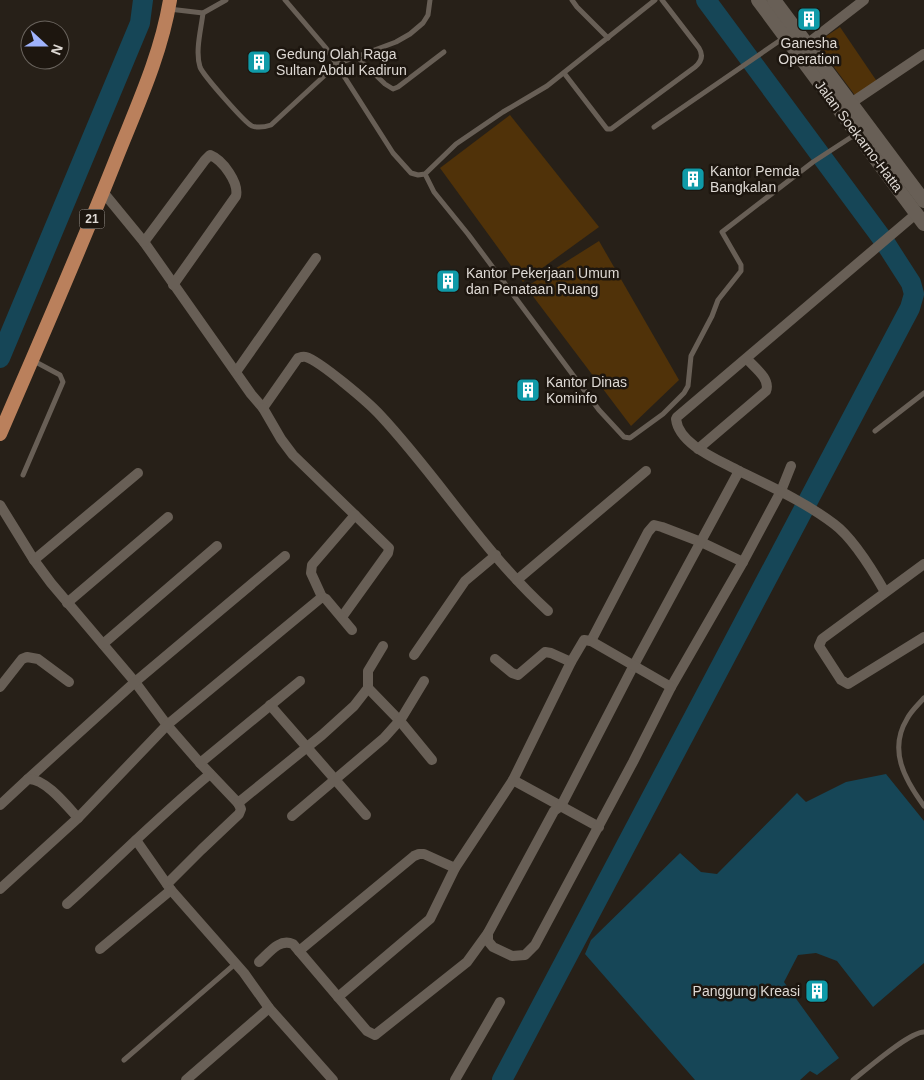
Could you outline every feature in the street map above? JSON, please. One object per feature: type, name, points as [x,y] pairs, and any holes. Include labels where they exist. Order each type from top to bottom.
[{"type":"highway","name":"21","points":[[0,434],[103,192],[154,64],[169,4]]},
{"type":"main road","name":"Jalan Soekarno-Hatta","points":[[758,0],[857,134],[922,213]]},
{"type":"main road","name":"Jalan Soekarno-Hatta","points":[[774,0],[851,103],[922,213]]},
{"type":"street","points":[[807,44],[864,0]]},
{"type":"street","points":[[851,103],[924,54]]},
{"type":"street","points":[[144,242],[205,160],[210,155],[215,157],[233,180],[237,188],[236,196],[174,285]]},
{"type":"street","points":[[103,192],[144,242],[263,408],[281,440],[293,455],[387,546],[389,552],[342,617]]},
{"type":"street","points":[[885,592],[870,566],[841,530],[781,491],[739,471],[698,448],[682,433],[676,423],[677,418],[922,213]]},
{"type":"street","points":[[236,372],[316,258]]},
{"type":"street","points":[[263,408],[296,359],[306,357],[328,371],[380,414],[517,580],[548,611]]},
{"type":"street","points":[[698,448],[766,391],[768,387],[767,381],[747,359]]},
{"type":"street","points":[[488,934],[488,941],[501,952],[519,956],[530,951],[535,945],[671,686],[743,562],[781,491],[791,466]]},
{"type":"street","points":[[517,580],[646,471]]},
{"type":"street","points":[[259,962],[283,942],[293,944],[367,1031],[377,1035],[466,962],[488,934],[554,811],[561,806],[634,665],[739,471]]},
{"type":"street","points":[[34,560],[138,473]]},
{"type":"street","points":[[0,505],[34,560],[67,603],[135,682],[167,725],[238,803],[241,809],[239,814],[201,850],[169,887],[100,950]]},
{"type":"street","points":[[352,630],[325,597],[322,597],[311,573],[312,565],[355,515]]},
{"type":"street","points":[[67,603],[168,517]]},
{"type":"street","points":[[591,641],[648,532],[654,526],[662,527],[701,542],[743,562]]},
{"type":"street","points":[[103,644],[217,546]]},
{"type":"street","points":[[414,655],[464,580],[496,555]]},
{"type":"street","points":[[0,805],[135,682],[285,556]]},
{"type":"street","points":[[924,564],[820,642],[820,649],[841,680],[846,684],[924,637]]},
{"type":"street","points":[[0,889],[78,818],[167,725],[322,597]]},
{"type":"street","points":[[338,997],[430,919],[455,868],[513,780],[571,662],[584,640],[591,641],[671,686]]},
{"type":"street","points":[[238,803],[307,748],[354,706],[368,688],[368,671],[383,646]]},
{"type":"street","points":[[495,659],[512,673],[518,675],[545,652],[571,662]]},
{"type":"street","points":[[0,687],[22,659],[27,656],[38,659],[69,682]]},
{"type":"street","points":[[200,763],[300,681]]},
{"type":"street","points":[[292,816],[384,738],[400,721],[424,681]]},
{"type":"street","points":[[368,688],[400,721],[432,760]]},
{"type":"street","points":[[270,705],[366,814]]},
{"type":"street","points":[[67,904],[167,810],[210,774]]},
{"type":"street","points":[[28,779],[39,781],[46,786],[78,818]]},
{"type":"street","points":[[513,780],[598,827]]},
{"type":"street","points":[[136,840],[169,887],[333,1080]]},
{"type":"street","points":[[299,951],[414,856],[424,854],[455,868]]},
{"type":"street","points":[[455,1080],[500,1002]]},
{"type":"street","points":[[186,1080],[270,1008]]},
{"type":"lane","points":[[169,4],[203,13],[226,0]]},
{"type":"lane","points":[[285,0],[326,48],[393,153],[415,175],[426,174],[456,144],[503,112],[548,86],[655,0]]},
{"type":"lane","points":[[203,13],[199,40],[200,68],[206,78],[250,125],[260,127],[271,125],[337,64],[396,42],[416,29],[428,15],[430,0]]},
{"type":"lane","points":[[572,0],[608,38]]},
{"type":"lane","points":[[564,74],[607,129],[611,129],[694,68],[700,62],[702,56],[700,48],[662,0]]},
{"type":"lane","points":[[654,127],[785,36]]},
{"type":"lane","points":[[357,57],[385,84],[393,89],[444,52]]},
{"type":"lane","points":[[426,174],[434,192],[473,241],[582,388],[624,437],[630,438],[663,414],[687,390],[691,356],[712,316],[718,300],[741,271],[741,265],[722,232],[814,162],[857,134]]},
{"type":"lane","points":[[23,475],[63,382],[60,374],[32,360]]},
{"type":"lane","points":[[875,431],[924,393]]},
{"type":"lane","points":[[924,698],[907,718],[902,730],[898,754],[901,768],[911,788],[924,806]]},
{"type":"lane","points":[[124,1060],[235,964]]},
{"type":"lane","points":[[853,1080],[908,1038],[924,1032]]},
{"type":"shaded area","points":[[840,27],[878,83],[857,98],[816,43]]},
{"type":"shaded area","points":[[510,115],[599,227],[523,282],[440,168]]},
{"type":"shaded area","points":[[599,241],[679,380],[631,426],[526,287]]},
{"type":"water","points":[[886,774],[924,821],[924,963],[873,1007],[837,961],[816,953],[798,955],[784,982],[839,1058],[817,1075],[810,1071],[800,1080],[695,1080],[585,954],[591,940],[680,853],[701,872],[717,874],[797,793],[806,802],[846,782]]},
{"type":"waterway","points":[[0,358],[140,23],[143,0]]},
{"type":"waterway","points":[[502,1080],[910,308],[914,294],[911,283],[884,241],[706,0]]},
{"type":"place","name":"Ganesha Operation","points":[[809,19]]},
{"type":"place","name":"Gedung Olah Raga Sultan Abdul Kadirun","points":[[259,62]]},
{"type":"place","name":"Kantor Pemda Bangkalan","points":[[693,179]]},
{"type":"place","name":"Kantor Pekerjaan Umum dan Penataan Ruang","points":[[448,281]]},
{"type":"place","name":"Kantor Dinas Kominfo","points":[[528,390]]},
{"type":"place","name":"Panggung Kreasi","points":[[817,991]]}]
